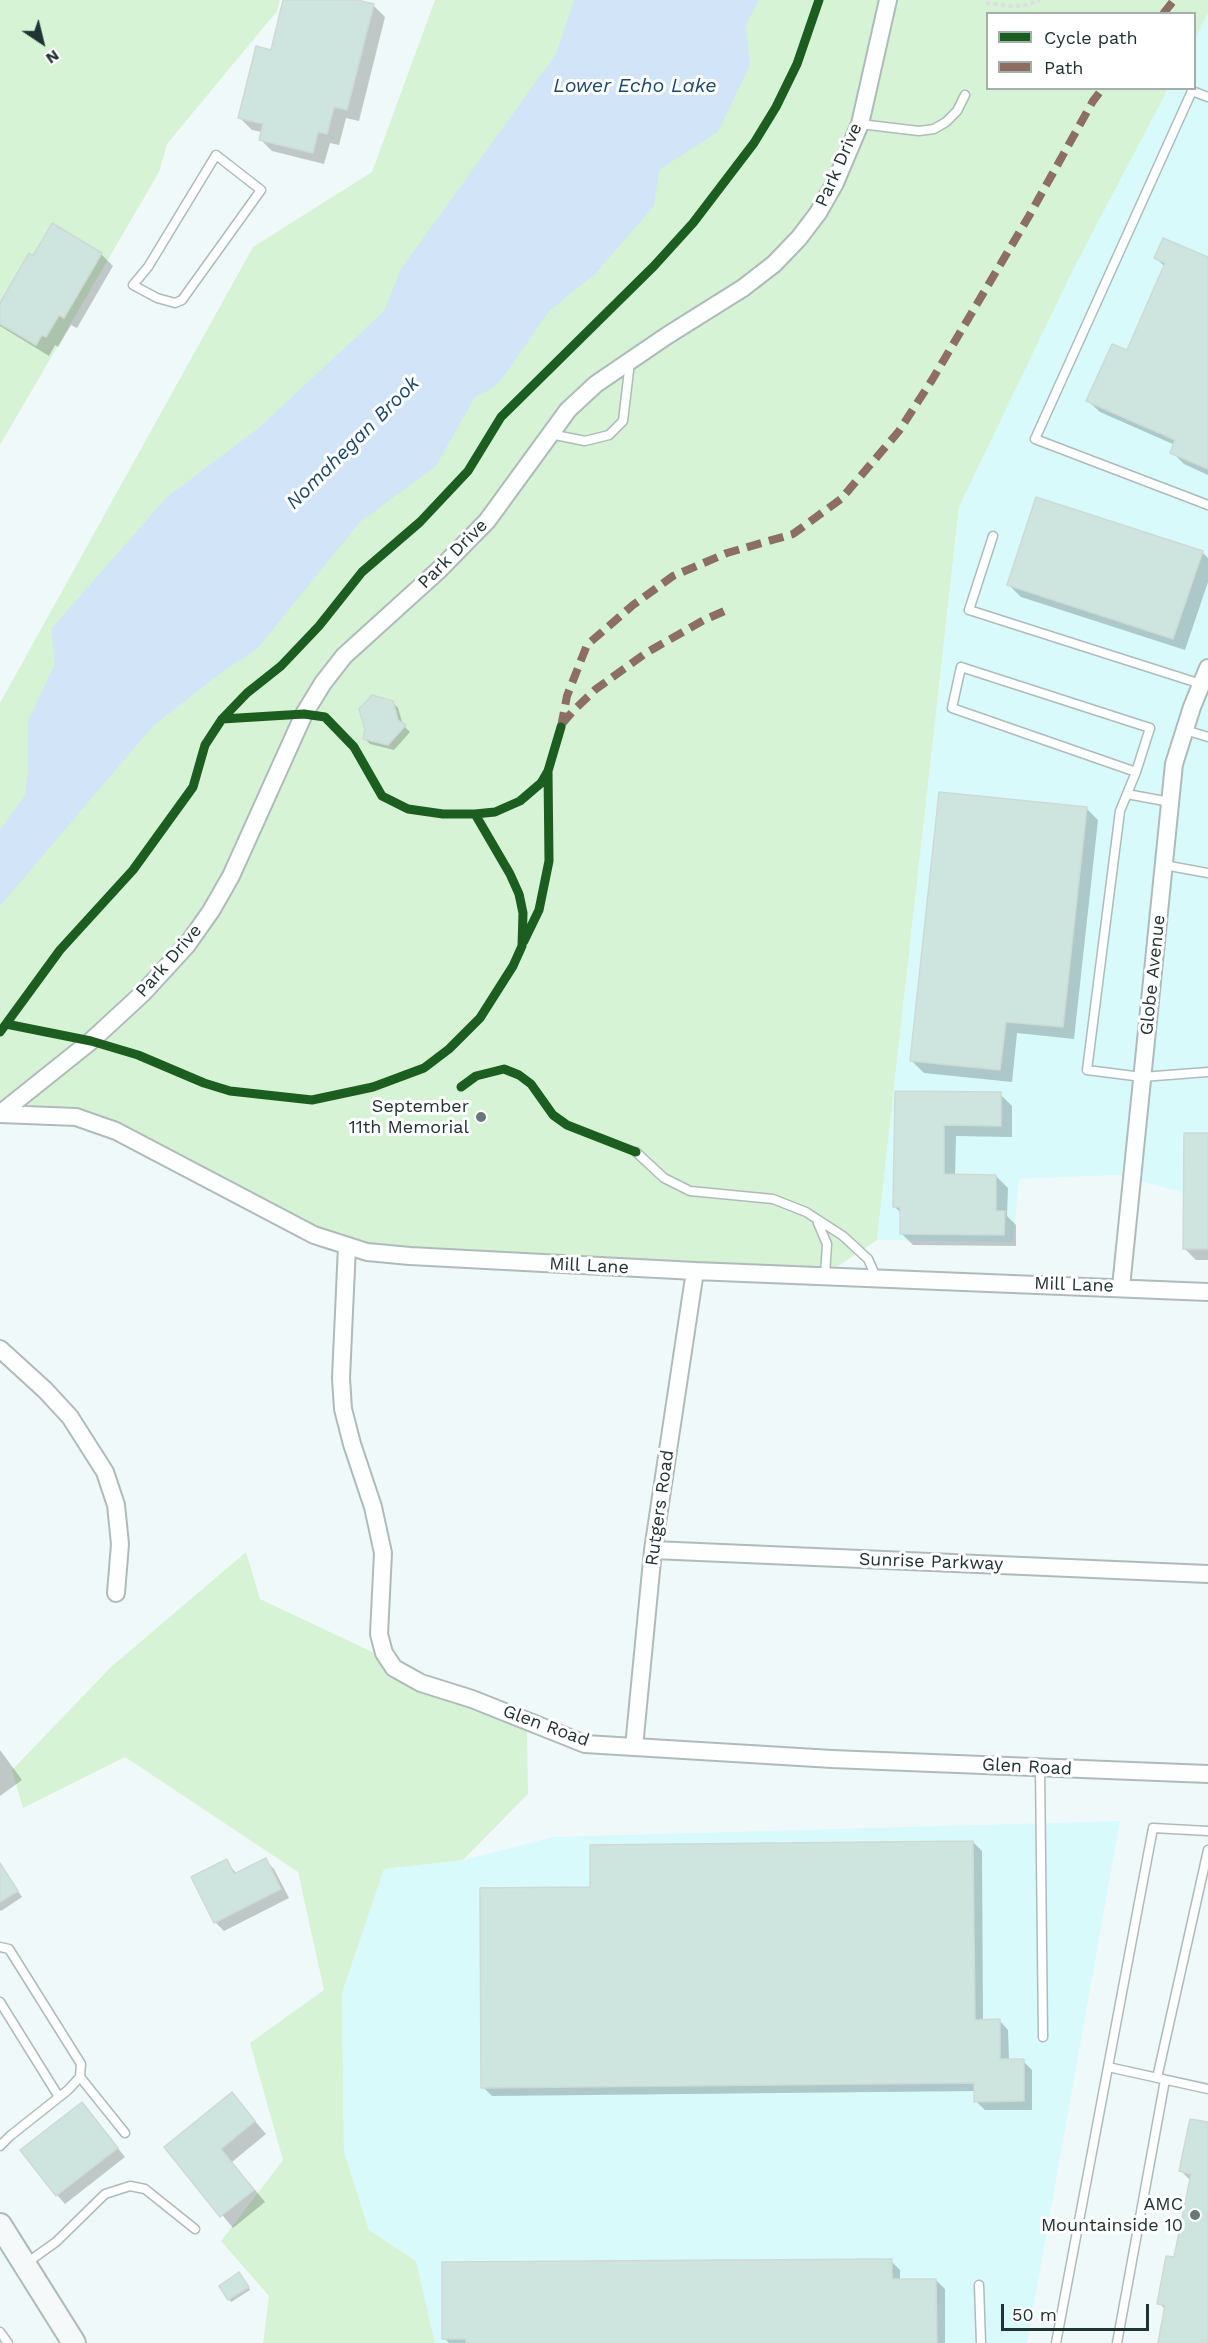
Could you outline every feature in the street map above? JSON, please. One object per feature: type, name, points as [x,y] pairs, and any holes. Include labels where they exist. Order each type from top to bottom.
[{"type":"main road","points":[[6,2239],[25,2264],[74,2343]]},
{"type":"street","name":"Park Drive","points":[[0,1114],[91,1041],[143,993],[187,945],[211,911],[231,876],[304,714],[323,683],[344,656],[440,569],[487,521],[567,410],[596,384],[743,288],[774,264],[799,238],[818,213],[835,183],[860,123],[888,0]]},
{"type":"street","name":"Globe Avenue","points":[[1121,1287],[1174,764],[1205,676]]},
{"type":"street","name":"Mill Lane","points":[[0,1114],[76,1118],[116,1131],[314,1235],[367,1252],[695,1271],[1208,1292]]},
{"type":"street","name":"Glen Road","points":[[347,1246],[341,1378],[343,1409],[373,1506],[383,1553],[379,1634],[384,1653],[394,1668],[421,1683],[471,1699],[585,1744],[1040,1768],[1208,1774]]},
{"type":"street","name":"Rutgers Road","points":[[634,1747],[653,1550],[695,1271]]},
{"type":"street","points":[[0,1349],[45,1390],[70,1417],[105,1472],[116,1505],[120,1544],[116,1593]]},
{"type":"street","name":"Sunrise Parkway","points":[[653,1550],[1208,1574]]},
{"type":"lane","points":[[1208,97],[1192,91],[1035,439],[1208,505]]},
{"type":"lane","points":[[860,123],[919,131],[934,129],[946,122],[957,111],[965,95]]},
{"type":"lane","points":[[216,155],[261,190],[182,300],[175,303],[166,301],[133,285],[148,267],[216,155]]},
{"type":"lane","points":[[549,434],[585,441],[609,435],[623,421],[630,361]]},
{"type":"lane","points":[[993,536],[969,610],[1205,676]]},
{"type":"lane","points":[[1136,772],[952,708],[961,666],[1149,728],[1136,772],[1120,811],[1088,1070],[1142,1077],[1208,1072]]},
{"type":"lane","points":[[1185,730],[1208,737]]},
{"type":"lane","points":[[1127,794],[1170,802]]},
{"type":"lane","points":[[1164,866],[1208,873]]},
{"type":"lane","points":[[636,1152],[664,1178],[690,1191],[773,1199],[806,1212],[843,1236],[868,1259],[876,1277]]},
{"type":"lane","points":[[816,1220],[823,1231],[826,1244],[825,1275]]},
{"type":"lane","points":[[1040,1768],[1043,2037]]},
{"type":"lane","points":[[1056,2343],[1153,1828],[1208,1831]]},
{"type":"lane","points":[[1117,2343],[1161,2079],[1208,1850]]},
{"type":"lane","points":[[0,1947],[9,1949],[81,2064],[80,2077],[0,2146]]},
{"type":"lane","points":[[0,2002],[59,2097]]},
{"type":"lane","points":[[1108,2067],[1208,2089]]},
{"type":"lane","points":[[80,2077],[125,2133]]},
{"type":"lane","points":[[0,2133],[10,2136]]},
{"type":"lane","points":[[25,2264],[56,2242],[105,2194],[130,2186],[145,2188],[195,2229]]},
{"type":"lane","points":[[979,2285],[981,2343]]},
{"type":"lane","points":[[0,2332],[8,2343]]},
{"type":"path","points":[[986,3],[1012,6],[1026,5],[1040,0]]},
{"type":"shaded area","points":[[1208,13],[1208,1199],[1116,1175],[1019,1179],[1013,1242],[877,1240],[959,507],[1073,270],[1167,90],[1196,90],[1196,37]]},
{"type":"shaded area","points":[[1120,1821],[1027,2343],[435,2343],[416,2261],[369,2230],[344,2152],[342,1993],[384,1869],[463,1860],[553,1837]]},
{"type":"green space","points":[[0,0],[280,0],[277,11],[167,144],[159,172],[0,445]]},
{"type":"green space","points":[[435,0],[1208,0],[1208,13],[1196,37],[1196,12],[986,12],[986,90],[1167,90],[1073,270],[959,507],[877,1240],[825,1275],[367,1252],[116,1131],[0,1113],[0,703],[253,247],[372,172]]},
{"type":"green space","points":[[246,1552],[260,1599],[527,1725],[528,1794],[463,1860],[384,1869],[342,1993],[344,2152],[369,2230],[416,2261],[435,2343],[263,2343],[269,2296],[221,2241],[283,2160],[250,2043],[324,1990],[298,1872],[125,1757],[23,1808],[12,1770],[111,1667]]},
{"type":"water","name":"Lower Echo Lake","points":[[574,0],[759,0],[746,25],[750,65],[718,132],[659,170],[654,206],[595,274],[549,311],[505,375],[491,389],[475,397],[436,466],[360,522],[257,649],[222,672],[153,726],[0,906],[0,830],[25,795],[28,770],[28,721],[55,664],[51,629],[167,497],[260,427],[384,311],[401,269],[556,54]]},
{"type":"building","points":[[283,0],[357,0],[374,4],[347,110],[334,107],[327,134],[318,132],[313,153],[259,140],[263,124],[238,118],[256,46],[271,50]]},
{"type":"building","points":[[52,223],[102,253],[64,318],[59,315],[46,337],[42,335],[36,345],[0,324],[0,303],[29,253],[33,256]]},
{"type":"building","points":[[1163,238],[1208,257],[1208,469],[1170,453],[1175,440],[1086,401],[1112,344],[1127,350],[1165,263],[1154,258]]},
{"type":"building","points":[[1036,497],[1203,551],[1173,639],[1007,585]]},
{"type":"building","points":[[372,695],[393,701],[398,720],[406,725],[388,745],[363,739],[365,730],[359,709]]},
{"type":"building","points":[[939,792],[1087,807],[1063,1027],[1006,1022],[1000,1070],[910,1061]]},
{"type":"building","points":[[895,1091],[1001,1092],[1001,1126],[944,1125],[944,1174],[996,1175],[996,1211],[1005,1211],[1004,1235],[900,1234],[900,1207],[893,1207]]},
{"type":"building","points":[[1184,1133],[1208,1133],[1208,1249],[1183,1249]]},
{"type":"building","points":[[973,1841],[975,2020],[1000,2019],[1000,2059],[1024,2059],[1024,2101],[974,2102],[974,2083],[481,2088],[480,1888],[590,1887],[590,1845]]},
{"type":"building","points":[[266,1858],[281,1889],[214,1923],[191,1877],[227,1859],[234,1874]]},
{"type":"building","points":[[0,1863],[18,1891],[0,1902]]},
{"type":"building","points":[[232,2092],[255,2121],[221,2149],[254,2190],[220,2217],[164,2147]]},
{"type":"building","points":[[82,2102],[118,2148],[56,2196],[20,2150]]},
{"type":"building","name":"AMC Mountainside 10","points":[[1190,2119],[1208,2122],[1208,2343],[1158,2343],[1165,2305],[1157,2304],[1166,2256],[1174,2257],[1191,2174],[1179,2171]]},
{"type":"building","points":[[892,2259],[892,2279],[936,2279],[937,2343],[466,2343],[466,2339],[442,2339],[442,2262]]},
{"type":"building","points":[[239,2272],[249,2287],[228,2300],[219,2286]]},
{"type":"marked path","points":[[1165,12],[1174,0]]},
{"type":"marked path","points":[[561,727],[567,696],[587,645],[633,605],[673,576],[727,553],[793,534],[841,499],[899,431],[932,380],[1101,90]]},
{"type":"marked path","points":[[562,724],[596,689],[646,653],[704,620],[729,609]]},
{"type":"cycle path","points":[[0,1032],[60,950],[133,870],[193,787],[205,745],[222,719],[247,693],[281,666],[319,626],[362,572],[420,522],[468,471],[501,417],[654,266],[693,223],[754,143],[776,107],[797,64],[819,0]]},
{"type":"cycle path","points":[[6,1024],[91,1041],[138,1055],[204,1083],[230,1091],[312,1100],[373,1087],[424,1068],[449,1049],[480,1018],[513,966],[522,946],[523,913],[519,894],[510,874],[475,814],[443,814],[408,809],[382,796],[354,747],[325,717],[304,714],[222,719]]},
{"type":"cycle path","points":[[524,941],[539,910],[549,861],[548,771],[561,727]]},
{"type":"cycle path","points":[[475,814],[495,812],[520,801],[541,783],[548,771]]},
{"type":"cycle path","points":[[461,1087],[476,1076],[504,1069],[519,1075],[531,1084],[553,1115],[567,1125],[636,1152]]},
{"type":"place","name":"September 11th Memorial","points":[[481,1117]]},
{"type":"place","name":"AMC Mountainside 10","points":[[1195,2215]]},
{"type":"water label","name":"Nomahegan Brook","points":[[353,443]]}]
